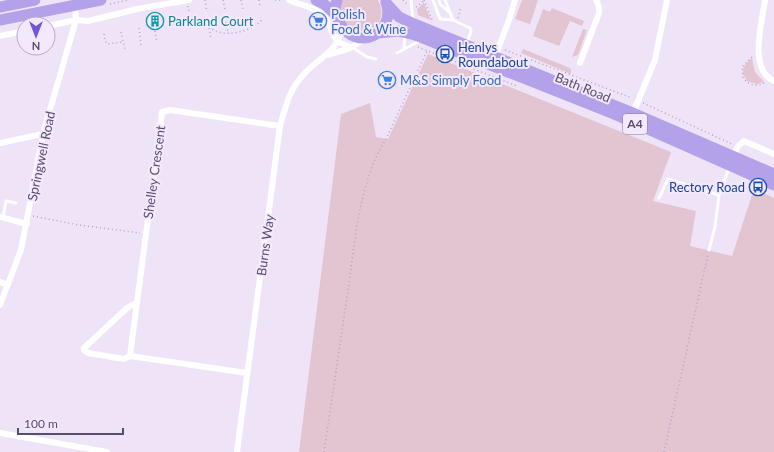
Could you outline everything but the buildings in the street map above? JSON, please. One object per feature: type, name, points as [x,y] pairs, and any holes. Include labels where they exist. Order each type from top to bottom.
[{"type":"highway","points":[[0,8],[35,0]]},
{"type":"highway","points":[[0,20],[101,0]]},
{"type":"highway","points":[[316,0],[324,4],[335,14],[346,33],[354,37],[368,38],[378,33],[387,22],[386,2]]},
{"type":"highway","points":[[335,14],[337,0]]},
{"type":"highway","name":"Bath Road","points":[[386,2],[408,28],[424,38],[614,114],[730,167],[774,185]]},
{"type":"highway","name":"Bath Road","points":[[378,33],[408,28],[466,46],[497,53],[633,113],[736,151],[774,174]]},
{"type":"street","points":[[56,24],[76,20],[88,21],[137,9],[189,0]]},
{"type":"street","points":[[289,0],[321,13],[336,39],[352,47]]},
{"type":"street","points":[[497,53],[515,0]]},
{"type":"street","points":[[580,63],[599,13],[599,7],[596,0]]},
{"type":"street","points":[[633,113],[655,60],[668,0]]},
{"type":"street","points":[[765,0],[758,57],[762,70],[771,79]]},
{"type":"street","name":"Springwell Road","points":[[0,305],[21,250],[29,215],[36,165],[43,134],[76,20],[75,5]]},
{"type":"street","name":"Burns Way","points":[[237,452],[280,126],[289,94],[305,73],[327,55],[342,27]]},
{"type":"street","points":[[0,36],[16,33]]},
{"type":"street","name":"Burns Way","points":[[327,55],[352,47],[368,38]]},
{"type":"street","name":"Shelley Crescent","points":[[130,356],[162,112],[170,110],[280,126]]},
{"type":"street","points":[[0,143],[43,134]]},
{"type":"street","name":"Bath Road","points":[[736,151],[744,141],[774,154]]},
{"type":"street","points":[[2,218],[27,224]]},
{"type":"street","points":[[0,282],[8,285]]},
{"type":"street","points":[[136,303],[127,308],[84,348],[84,350],[88,353],[124,359],[130,356],[247,373]]},
{"type":"street","points":[[0,433],[107,452]]},
{"type":"lane","points":[[404,48],[408,28],[414,17],[411,0]]},
{"type":"lane","points":[[434,0],[440,19],[453,20],[470,28],[466,46]]},
{"type":"lane","points":[[439,0],[440,4],[451,14]]},
{"type":"lane","points":[[445,0],[453,20]]},
{"type":"lane","points":[[397,53],[424,38]]},
{"type":"lane","points":[[352,47],[367,57],[376,60]]},
{"type":"lane","points":[[709,250],[715,226],[719,195],[730,167]]},
{"type":"lane","points":[[659,198],[668,179],[719,195]]},
{"type":"lane","points":[[2,218],[6,201],[16,203]]},
{"type":"lane","points":[[0,204],[5,206]]},
{"type":"path","points":[[205,0],[207,12]]},
{"type":"path","points":[[224,0],[225,10]]},
{"type":"path","points":[[242,0],[243,9]]},
{"type":"path","points":[[259,0],[260,7]]},
{"type":"path","points":[[275,0],[280,0]]},
{"type":"path","points":[[403,0],[407,5]]},
{"type":"path","points":[[412,8],[424,1],[433,23],[427,21]]},
{"type":"path","points":[[209,27],[213,30],[228,32],[245,31],[256,26],[261,21],[262,17]]},
{"type":"path","points":[[226,18],[228,32]]},
{"type":"path","points":[[244,19],[245,31]]},
{"type":"path","points":[[208,20],[211,39]]},
{"type":"path","points":[[154,26],[156,42]]},
{"type":"path","points":[[139,28],[142,45]]},
{"type":"path","points":[[121,32],[125,50]]},
{"type":"path","points":[[104,34],[104,41],[107,44],[123,42]]},
{"type":"path","points":[[416,47],[520,87]]},
{"type":"path","points":[[324,452],[358,222],[370,174],[378,152],[386,139],[427,51]]},
{"type":"path","name":"Bath Road","points":[[497,53],[638,100],[736,151]]},
{"type":"path","points":[[758,57],[751,57],[745,62],[741,72],[743,78],[752,85],[764,83],[771,79]]},
{"type":"path","points":[[29,215],[79,225],[146,233]]},
{"type":"path","points":[[664,452],[709,250]]},
{"type":"shaded area","points":[[341,0],[378,0],[381,12],[379,22],[373,28],[365,31],[356,30],[348,25],[342,15]]},
{"type":"shaded area","points":[[522,0],[538,0],[530,24],[515,19]]},
{"type":"shaded area","points":[[424,3],[431,20],[418,15],[417,9]]},
{"type":"shaded area","points":[[552,8],[584,21],[582,26],[570,21],[559,46],[533,36],[543,9],[550,12]]},
{"type":"shaded area","points":[[583,29],[587,30],[578,55],[572,57]]},
{"type":"shaded area","points":[[523,49],[571,69],[571,74],[521,53]]},
{"type":"shaded area","points":[[428,54],[671,152],[653,201],[696,211],[690,246],[732,256],[754,189],[774,198],[774,452],[299,452],[341,114],[370,103],[376,137],[388,139]]},
{"type":"shaded area","points":[[752,58],[755,72],[764,82],[757,84],[747,81],[743,74],[744,68]]},
{"type":"place","name":"Parkland Court","points":[[155,21]]},
{"type":"place","name":"Polish Food & Wine","points":[[318,21]]},
{"type":"place","name":"Henlys Roundabout","points":[[445,54]]},
{"type":"place","name":"M&S Simply Food","points":[[387,80]]},
{"type":"place","name":"Rectory Road","points":[[758,187]]}]
